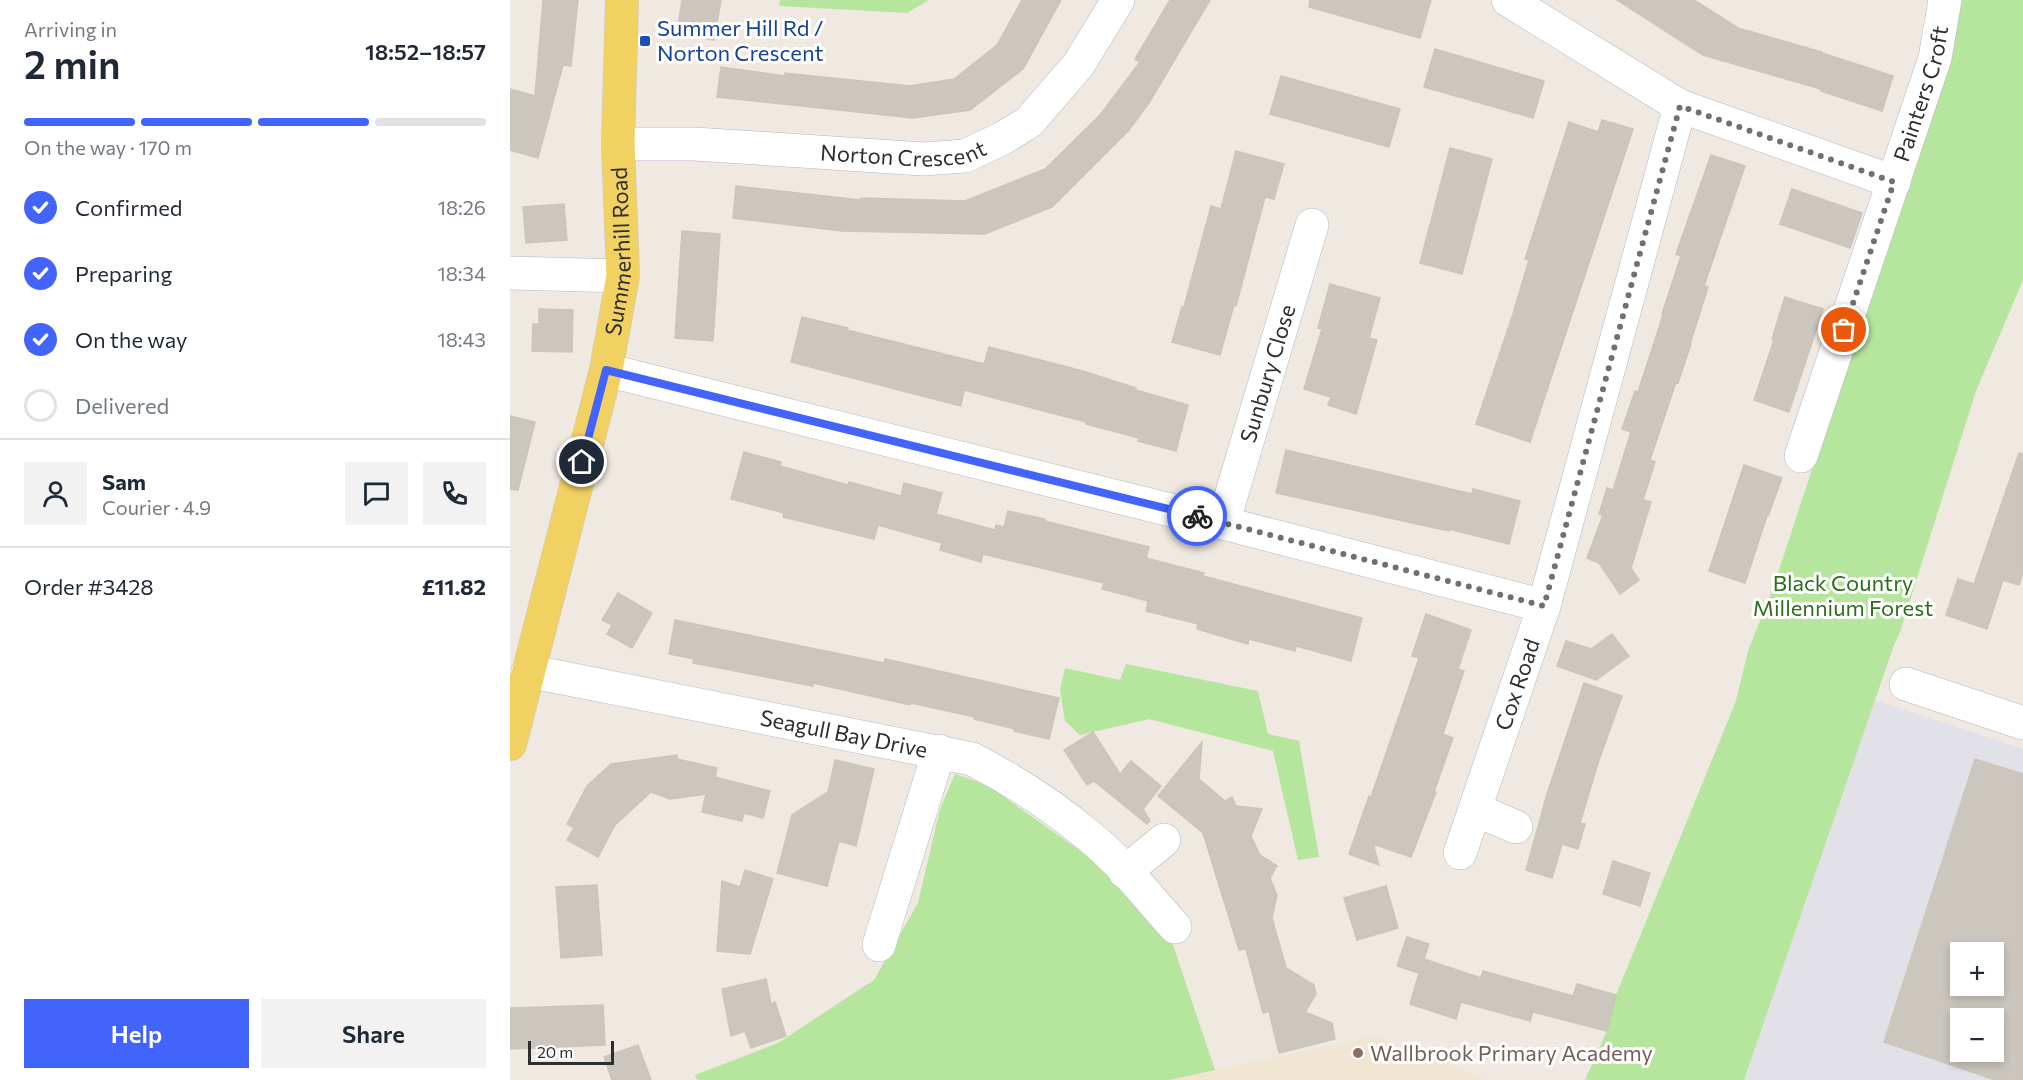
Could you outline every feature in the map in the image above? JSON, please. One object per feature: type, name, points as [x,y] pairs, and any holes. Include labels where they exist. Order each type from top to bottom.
[{"type":"main road","name":"Summerhill Road","points":[[510,744],[606,370],[623,276],[618,144],[622,0]]},
{"type":"street","name":"Norton Crescent","points":[[618,144],[695,144],[923,159],[965,156],[1029,122],[1079,64],[1119,0]]},
{"type":"street","points":[[1508,0],[1680,106],[1894,182]]},
{"type":"street","name":"Painters Croft","points":[[1800,456],[1935,58],[1945,0]]},
{"type":"street","name":"Cox Road","points":[[1460,853],[1544,606],[1680,106]]},
{"type":"street","name":"Sunbury Close","points":[[1223,523],[1312,225]]},
{"type":"street","points":[[510,273],[623,276]]},
{"type":"street","points":[[606,370],[1223,523],[1544,606]]},
{"type":"street","name":"Seagull Bay Drive","points":[[528,671],[972,759],[1008,777],[1089,836],[1175,927]]},
{"type":"street","points":[[1906,684],[2023,723]]},
{"type":"street","points":[[879,945],[939,751]]},
{"type":"street","points":[[1476,810],[1516,827]]},
{"type":"street","points":[[1125,872],[1164,840]]},
{"type":"shaded area","points":[[1875,700],[2023,749],[2023,1080],[1744,1080]]},
{"type":"shaded area","name":"Wallbrook Primary Academy","points":[[1377,1036],[1486,1080],[1169,1080],[1215,1070]]},
{"type":"green space","points":[[780,0],[929,0],[907,13],[779,6]]},
{"type":"green space","name":"Black Country Millennium Forest","points":[[1957,0],[2023,0],[2023,280],[1976,391],[1900,632],[1744,1080],[1585,1080],[1607,1031],[1616,995],[1736,701],[1748,651],[1773,588],[1935,96]]},
{"type":"green space","points":[[1126,664],[1258,691],[1268,734],[1299,741],[1319,857],[1298,860],[1273,751],[1149,719],[1080,735],[1065,721],[1060,690],[1065,668],[1120,680]]},
{"type":"green space","points":[[955,774],[987,785],[1099,864],[1173,945],[1215,1070],[1169,1080],[697,1080],[695,1075],[778,1043],[874,980],[918,903],[940,809]]},
{"type":"building","points":[[543,0],[578,0],[571,66],[563,65],[538,158],[510,150],[510,89],[535,96]]},
{"type":"building","points":[[682,0],[721,0],[714,40],[677,33]]},
{"type":"building","points":[[1022,0],[1061,0],[1023,69],[970,110],[913,118],[717,97],[721,67],[785,76],[785,73],[910,86],[954,79],[997,45]]},
{"type":"building","points":[[1170,0],[1210,0],[1149,103],[1129,130],[1052,207],[985,234],[842,231],[733,218],[736,186],[861,200],[861,198],[965,201],[1045,169],[1100,115],[1140,62],[1135,59]]},
{"type":"building","points":[[1310,0],[1431,0],[1420,38],[1309,7]]},
{"type":"building","points":[[1617,0],[1694,0],[1738,28],[1822,52],[1893,76],[1882,111],[1821,91],[1821,89],[1703,55]]},
{"type":"building","points":[[1435,49],[1544,81],[1533,118],[1424,87]]},
{"type":"building","points":[[1281,76],[1400,109],[1389,147],[1270,114]]},
{"type":"building","points":[[1602,120],[1633,129],[1530,442],[1476,424],[1513,314],[1529,260],[1525,259],[1569,122],[1598,132]]},
{"type":"building","points":[[1450,148],[1492,159],[1462,274],[1420,263]]},
{"type":"building","points":[[1236,151],[1284,164],[1274,199],[1265,197],[1236,306],[1234,305],[1220,355],[1172,342],[1182,307],[1184,307],[1211,206],[1221,209]]},
{"type":"building","points":[[1711,155],[1745,166],[1704,286],[1708,287],[1691,344],[1650,460],[1655,462],[1643,500],[1651,502],[1631,568],[1639,580],[1620,594],[1599,563],[1587,558],[1603,515],[1599,514],[1607,488],[1613,490],[1631,432],[1622,429],[1635,391],[1638,392],[1681,256],[1676,254]]},
{"type":"building","points":[[1792,189],[1862,213],[1850,248],[1780,224]]},
{"type":"building","points":[[564,204],[567,240],[526,243],[523,207]]},
{"type":"building","points":[[682,231],[720,234],[713,341],[675,338]]},
{"type":"building","points":[[1330,284],[1380,298],[1369,338],[1377,340],[1356,414],[1328,405],[1331,397],[1304,389],[1322,329],[1318,328]]},
{"type":"building","points":[[1785,297],[1823,309],[1789,412],[1754,400],[1774,340],[1772,339]]},
{"type":"building","points":[[539,309],[573,310],[572,352],[532,351],[533,324],[539,324]]},
{"type":"building","points":[[802,317],[984,364],[989,347],[1083,371],[1188,405],[1176,451],[1138,441],[1139,438],[1086,424],[1086,422],[964,390],[961,406],[791,362]]},
{"type":"building","points":[[510,416],[535,422],[518,490],[510,489]]},
{"type":"building","points":[[1286,450],[1472,494],[1473,489],[1520,501],[1509,544],[1449,529],[1449,531],[1276,493]]},
{"type":"building","points":[[744,452],[781,462],[780,466],[848,485],[849,482],[901,496],[904,483],[942,493],[936,514],[995,530],[996,525],[1004,527],[1008,511],[1045,519],[1045,521],[1149,547],[1146,558],[1204,573],[1203,576],[1362,618],[1351,661],[1296,646],[1295,651],[1249,639],[1248,644],[1197,629],[1198,624],[1146,611],[1148,601],[1102,589],[1104,583],[983,554],[981,562],[940,550],[942,543],[878,525],[874,539],[783,517],[784,513],[731,499]]},
{"type":"building","points":[[2019,453],[2023,454],[2023,572],[2019,585],[2003,580],[1987,629],[1946,615],[1958,579],[1974,584]]},
{"type":"building","points":[[1744,465],[1782,478],[1745,583],[1709,571]]},
{"type":"building","points":[[618,593],[652,613],[632,648],[607,634],[612,625],[602,620]]},
{"type":"building","points":[[1426,614],[1471,630],[1458,669],[1464,671],[1443,734],[1453,738],[1434,792],[1436,792],[1411,857],[1373,844],[1379,865],[1349,854],[1419,658],[1412,656]]},
{"type":"building","points":[[675,620],[884,663],[885,659],[1059,698],[1049,739],[1014,731],[1015,729],[974,719],[975,717],[911,703],[910,705],[813,683],[813,686],[693,663],[694,659],[669,654]]},
{"type":"building","points":[[1612,634],[1629,656],[1596,680],[1557,666],[1566,641],[1591,649]]},
{"type":"building","points":[[1584,683],[1622,696],[1580,823],[1585,824],[1578,849],[1562,844],[1552,878],[1526,870],[1547,794]]},
{"type":"building","points":[[1093,732],[1120,774],[1131,761],[1161,786],[1143,809],[1150,821],[1147,824],[1094,781],[1087,785],[1064,750]]},
{"type":"building","points":[[1202,742],[1199,779],[1225,801],[1232,797],[1236,806],[1262,809],[1251,836],[1260,855],[1277,866],[1270,878],[1277,895],[1272,918],[1286,968],[1314,985],[1316,994],[1305,1012],[1332,1023],[1335,1039],[1279,1053],[1269,1011],[1263,1013],[1246,949],[1239,950],[1203,833],[1158,796]]},
{"type":"building","points":[[677,755],[677,759],[717,768],[715,777],[770,791],[763,818],[744,813],[742,821],[702,812],[706,794],[670,799],[651,792],[615,825],[598,857],[567,840],[574,828],[567,824],[587,786],[611,764]]},
{"type":"building","points":[[1975,759],[2023,774],[2023,1080],[1995,1080],[1884,1042]]},
{"type":"building","points":[[835,760],[874,769],[856,846],[839,841],[827,886],[777,873],[792,815],[828,792]]},
{"type":"building","points":[[1613,861],[1650,873],[1640,906],[1603,894]]},
{"type":"building","points":[[745,870],[773,879],[750,954],[717,951],[722,881],[740,887]]},
{"type":"building","points":[[597,885],[602,955],[561,958],[556,887]]},
{"type":"building","points":[[1386,886],[1398,928],[1357,940],[1344,898]]},
{"type":"building","points":[[1407,937],[1429,944],[1424,959],[1481,978],[1483,971],[1573,996],[1577,984],[1616,995],[1607,1031],[1533,1012],[1530,1021],[1461,1002],[1456,1019],[1410,1004],[1419,973],[1397,966]]},
{"type":"building","points":[[766,979],[771,1004],[775,1002],[786,1036],[751,1048],[745,1031],[731,1036],[722,989]]},
{"type":"building","points":[[603,1005],[605,1045],[510,1049],[510,1008]]},
{"type":"building","points":[[638,1045],[651,1080],[612,1080],[604,1057]]},
{"type":"way so far","points":[[1197,516],[1544,606],[1680,106],[1894,182],[1844,330]]},
{"type":"place","name":"Summer Hill Rd / Norton Crescent","points":[[645,41]]},
{"type":"place","name":"Wallbrook Primary Academy","points":[[1358,1053]]},
{"type":"route","points":[[582,462],[606,370],[1197,516]]}]
